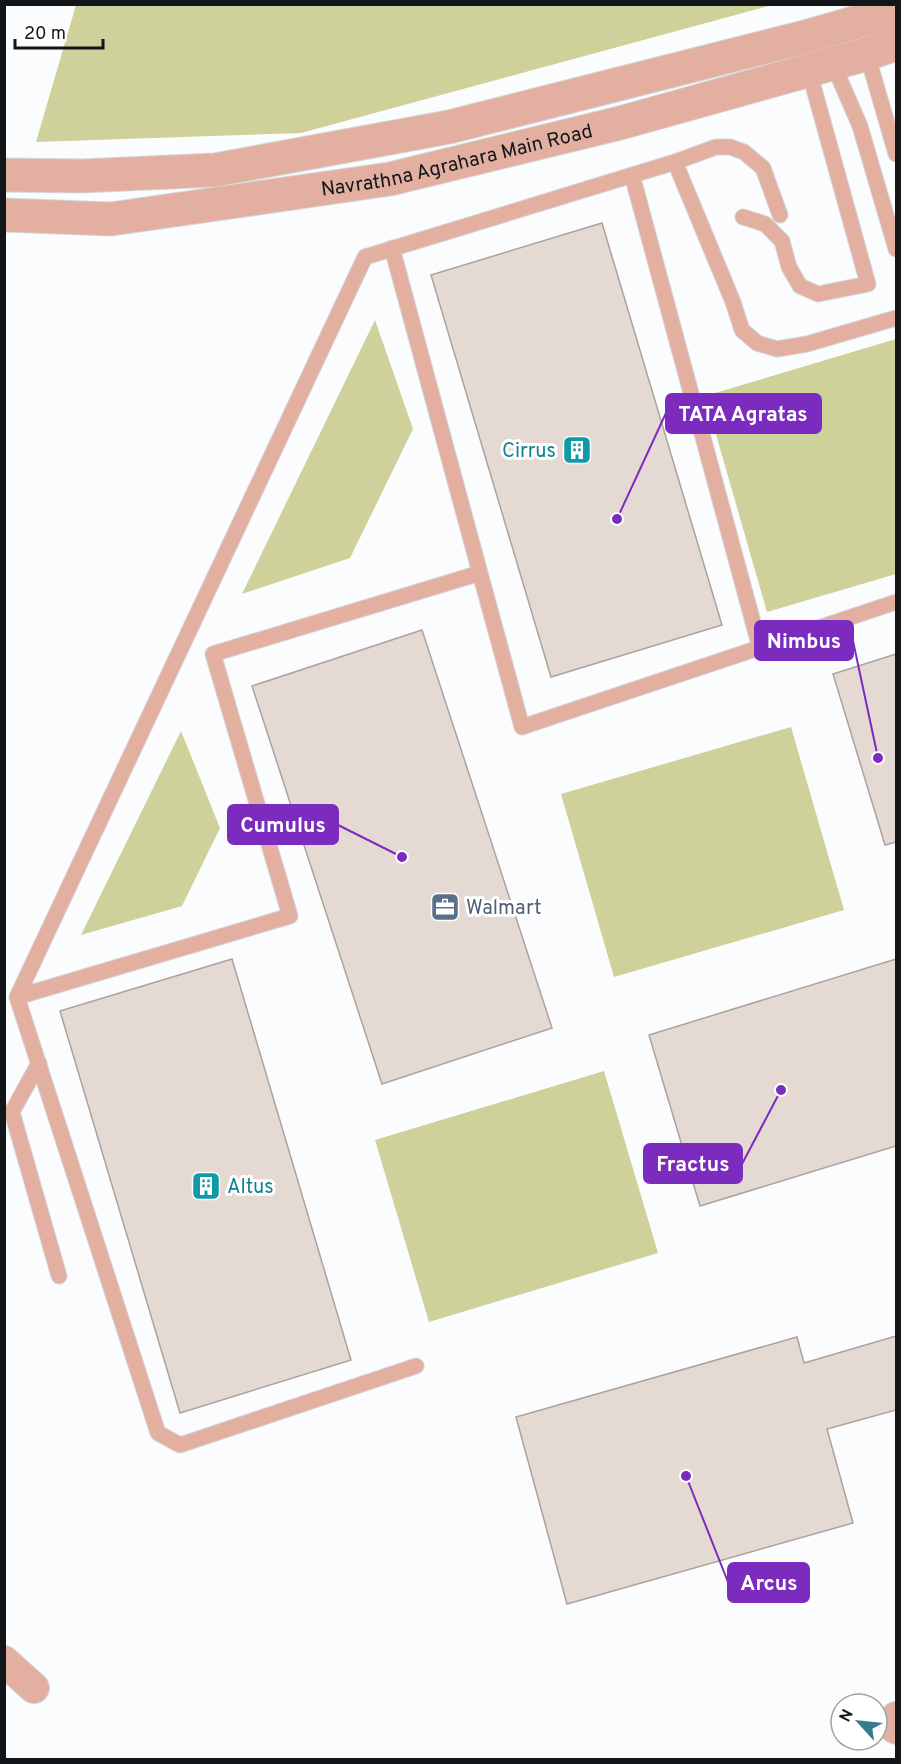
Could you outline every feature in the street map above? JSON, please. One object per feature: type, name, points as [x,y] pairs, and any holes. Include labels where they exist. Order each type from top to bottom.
[{"type":"street","name":"Navrathna Agrahara Main Road","points":[[4,175],[82,176],[215,170],[239,166],[449,127],[801,38],[897,11]]},
{"type":"street","name":"Navrathna Agrahara Main Road","points":[[4,215],[111,219],[390,179],[620,123],[821,67],[888,51]]},
{"type":"street","points":[[4,1661],[34,1689]]},
{"type":"lane","points":[[888,51],[897,154]]},
{"type":"lane","points":[[743,217],[765,224],[782,241],[789,267],[800,286],[818,294],[868,284],[821,67]]},
{"type":"lane","points":[[821,67],[860,126],[897,249]]},
{"type":"lane","points":[[416,1366],[180,1445],[158,1433],[18,997],[364,257],[675,162],[716,147],[730,147],[744,152],[763,168],[780,215]]},
{"type":"lane","points":[[675,162],[733,302],[742,330],[757,343],[777,349],[807,344],[897,318]]},
{"type":"lane","points":[[632,175],[760,648]]},
{"type":"lane","points":[[392,248],[522,727],[897,602]]},
{"type":"lane","points":[[18,997],[290,916],[213,654],[480,573]]},
{"type":"lane","points":[[39,1063],[12,1112],[60,1276]]},
{"type":"green space","points":[[76,4],[772,5],[301,133],[36,142]]},
{"type":"green space","points":[[375,320],[413,429],[350,558],[242,594]]},
{"type":"green space","points":[[896,339],[896,574],[767,612],[705,396]]},
{"type":"green space","points":[[791,727],[844,910],[614,977],[561,794]]},
{"type":"green space","points":[[181,731],[220,828],[182,906],[81,935]]},
{"type":"green space","points":[[604,1071],[658,1253],[429,1322],[375,1140]]},
{"type":"building","name":"Cirrus","points":[[602,223],[722,625],[551,677],[431,275]]},
{"type":"building","points":[[422,630],[552,1028],[382,1084],[252,686]]},
{"type":"building","points":[[896,654],[896,842],[885,845],[833,674]]},
{"type":"building","name":"Altus","points":[[232,959],[351,1360],[180,1413],[60,1011]]},
{"type":"building","points":[[896,959],[896,1146],[700,1206],[649,1035]]},
{"type":"building","points":[[896,1336],[896,1410],[827,1429],[853,1523],[567,1604],[516,1417],[797,1337],[804,1363]]},
{"type":"place","name":"Cirrus","points":[[577,450]]},
{"type":"place","name":"TATA Agratas","points":[[617,519]]},
{"type":"place","name":"Nimbus","points":[[878,758]]},
{"type":"place","name":"Cumulus","points":[[402,857]]},
{"type":"place","name":"Walmart","points":[[445,907]]},
{"type":"place","name":"Fractus","points":[[781,1090]]},
{"type":"place","name":"Altus","points":[[206,1186]]},
{"type":"place","name":"Arcus","points":[[686,1476]]}]
